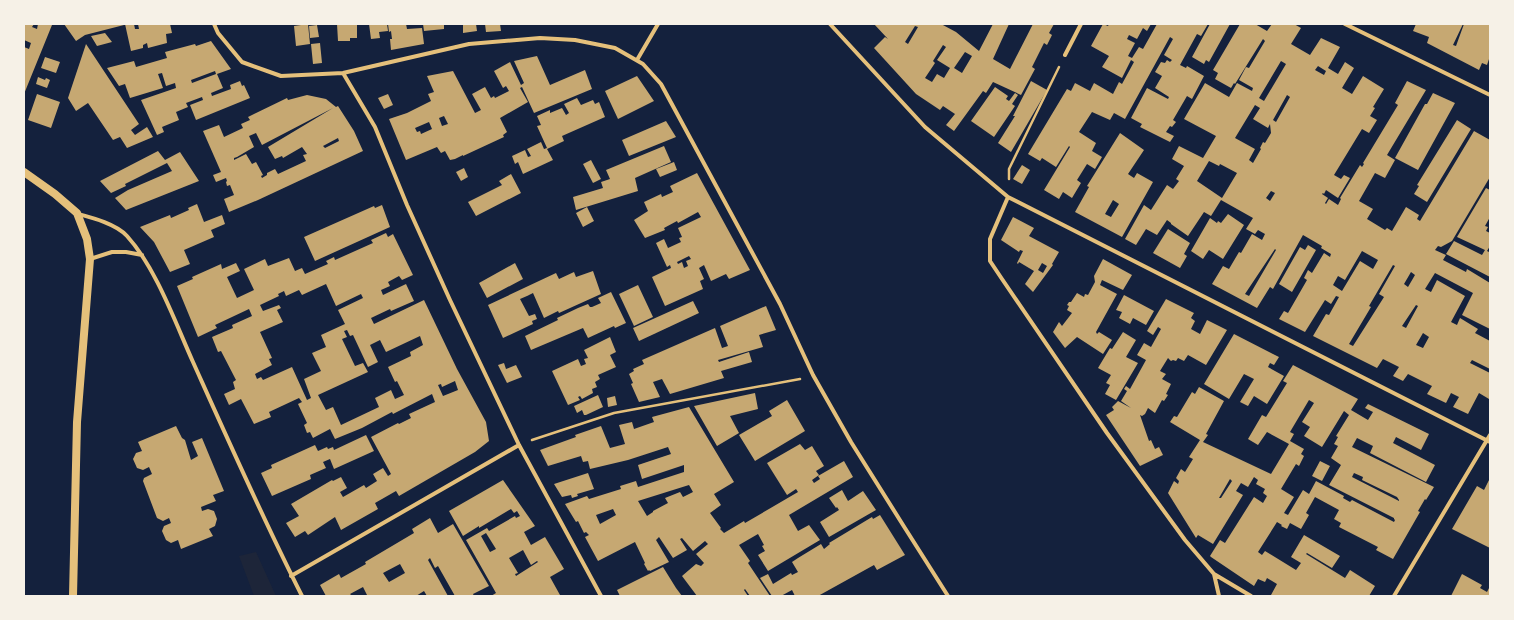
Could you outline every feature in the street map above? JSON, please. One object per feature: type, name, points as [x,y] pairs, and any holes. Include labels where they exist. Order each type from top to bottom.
[{"type":"main road","points":[[24,172],[55,194],[77,213],[87,239],[90,259],[77,422],[73,596]]},
{"type":"street","points":[[214,24],[218,33],[242,62],[281,76],[342,73],[469,44],[540,38],[576,40],[615,48],[643,64],[661,84],[780,304],[813,375],[863,461],[948,596]]},
{"type":"street","points":[[637,60],[658,24]]},
{"type":"street","points":[[830,24],[925,127],[1008,197],[1488,441]]},
{"type":"street","points":[[1065,55],[1081,24]]},
{"type":"street","points":[[1345,24],[1490,95]]},
{"type":"street","points":[[342,73],[375,127],[407,205],[450,300],[519,445],[601,596]]},
{"type":"street","points":[[1008,197],[990,239],[990,261],[1107,433],[1185,540],[1214,574],[1251,596]]},
{"type":"street","points":[[77,213],[105,222],[126,234],[142,255],[158,285],[237,460],[302,596]]},
{"type":"street","points":[[90,259],[112,252],[126,252],[142,255]]},
{"type":"street","points":[[1394,596],[1488,441],[1490,435]]},
{"type":"street","points":[[292,576],[519,445]]},
{"type":"street","points":[[1214,574],[1219,596]]},
{"type":"path","points":[[1008,197],[1009,169],[1065,55]]},
{"type":"path","points":[[519,445],[614,413],[813,375]]},
{"type":"shaded area","points":[[256,552],[276,596],[254,596],[239,556]]},
{"type":"building","points":[[24,24],[34,24],[32,27],[37,29],[38,24],[52,25],[24,94],[24,47],[29,49],[31,43],[24,40]]},
{"type":"building","points":[[64,24],[124,25],[85,35],[76,41]]},
{"type":"building","points":[[125,24],[134,24],[135,29],[139,29],[138,24],[170,24],[172,33],[166,34],[167,43],[148,48],[147,43],[143,45],[143,48],[131,51]]},
{"type":"building","points":[[308,24],[310,44],[296,46],[294,26]]},
{"type":"building","points":[[337,24],[357,24],[357,38],[350,38],[350,41],[338,41]]},
{"type":"building","points":[[369,24],[387,24],[388,31],[379,32],[380,38],[371,39]]},
{"type":"building","points":[[388,24],[406,24],[407,29],[422,28],[424,44],[391,50],[390,39],[392,39]]},
{"type":"building","points":[[423,24],[444,24],[444,29],[424,31]]},
{"type":"building","points":[[463,24],[476,24],[477,31],[463,33]]},
{"type":"building","points":[[485,24],[500,24],[501,31],[486,32]]},
{"type":"building","points":[[874,24],[941,24],[956,32],[979,51],[993,24],[1009,24],[993,59],[1010,69],[1033,24],[1054,24],[1049,33],[1052,35],[1047,45],[1044,43],[1032,67],[1035,69],[1021,95],[993,82],[986,93],[983,91],[954,131],[946,125],[955,114],[943,106],[940,110],[916,94],[874,48],[885,37],[888,39]],"holes":[[[915,26],[918,27],[908,44],[905,42]],[[943,45],[946,47],[937,60],[950,68],[944,78],[937,74],[932,82],[925,78],[935,63],[933,61]],[[965,52],[972,56],[962,73],[954,68]]]},
{"type":"building","points":[[1103,24],[1108,26],[1109,24],[1151,24],[1147,31],[1143,28],[1137,39],[1129,35],[1127,39],[1135,43],[1128,56],[1132,58],[1139,47],[1143,49],[1157,24],[1208,24],[1201,36],[1197,34],[1180,65],[1186,68],[1187,66],[1204,76],[1192,99],[1187,96],[1173,120],[1176,122],[1172,127],[1170,126],[1166,132],[1174,136],[1170,142],[1140,127],[1142,124],[1131,118],[1147,88],[1168,99],[1169,97],[1155,88],[1162,76],[1155,72],[1161,62],[1165,63],[1167,60],[1170,62],[1172,60],[1164,55],[1173,39],[1170,37],[1125,119],[1114,113],[1110,120],[1092,112],[1079,132],[1096,143],[1092,151],[1102,157],[1095,169],[1087,164],[1077,180],[1081,183],[1072,198],[1063,192],[1059,199],[1044,190],[1070,147],[1069,146],[1056,167],[1042,158],[1040,161],[1028,154],[1067,89],[1071,91],[1075,83],[1090,91],[1094,83],[1113,94],[1119,82],[1122,84],[1134,62],[1131,60],[1122,78],[1102,67],[1109,56],[1091,46]]},
{"type":"building","points":[[1210,24],[1230,24],[1209,62],[1206,60],[1204,64],[1192,57]]},
{"type":"building","points":[[1240,24],[1255,24],[1267,31],[1272,24],[1294,24],[1301,28],[1291,44],[1310,55],[1321,38],[1340,47],[1328,68],[1338,74],[1345,62],[1354,68],[1342,88],[1352,94],[1363,76],[1384,89],[1373,107],[1375,108],[1370,116],[1377,120],[1369,133],[1362,129],[1334,175],[1341,179],[1344,175],[1350,178],[1338,198],[1326,190],[1324,194],[1322,194],[1328,198],[1325,203],[1326,204],[1329,199],[1338,205],[1341,199],[1340,198],[1360,165],[1362,167],[1364,164],[1363,163],[1398,105],[1395,103],[1407,81],[1426,90],[1387,155],[1395,160],[1385,178],[1375,173],[1359,201],[1373,209],[1367,219],[1385,230],[1387,228],[1392,231],[1406,207],[1419,215],[1417,219],[1420,221],[1474,131],[1490,140],[1490,177],[1452,241],[1441,247],[1438,246],[1435,250],[1446,255],[1443,260],[1466,272],[1467,269],[1490,283],[1490,329],[1462,315],[1473,293],[1435,273],[1425,289],[1431,292],[1437,280],[1465,296],[1451,322],[1457,325],[1460,318],[1478,329],[1475,333],[1490,341],[1490,369],[1472,360],[1470,363],[1490,373],[1489,399],[1479,393],[1468,414],[1453,407],[1459,397],[1451,393],[1446,403],[1427,394],[1432,386],[1408,374],[1403,381],[1393,376],[1399,367],[1383,359],[1377,368],[1313,336],[1326,314],[1329,315],[1339,297],[1336,296],[1331,304],[1325,300],[1305,332],[1279,319],[1284,311],[1288,313],[1307,280],[1304,278],[1308,270],[1312,273],[1324,253],[1330,257],[1331,254],[1321,248],[1322,246],[1303,235],[1273,289],[1270,287],[1257,308],[1212,284],[1223,266],[1229,269],[1239,252],[1241,253],[1252,234],[1262,240],[1265,234],[1258,230],[1255,234],[1246,229],[1253,218],[1221,200],[1211,216],[1204,212],[1188,236],[1167,220],[1157,235],[1146,229],[1136,245],[1125,239],[1144,205],[1151,210],[1167,185],[1173,189],[1179,181],[1176,179],[1184,166],[1172,159],[1179,146],[1203,158],[1216,136],[1184,119],[1205,83],[1229,97],[1237,83],[1252,91],[1253,88],[1239,80],[1246,67],[1249,68],[1265,41],[1263,39],[1231,88],[1215,79],[1218,73],[1213,70]],"holes":[[[1281,61],[1286,64],[1264,101],[1259,98]],[[1318,66],[1326,71],[1324,75],[1315,70]],[[1287,95],[1290,97],[1276,122],[1273,120]],[[1255,105],[1260,108],[1253,119],[1268,128],[1270,124],[1271,133],[1265,143],[1263,142],[1260,148],[1261,149],[1253,163],[1249,160],[1255,149],[1235,138]],[[1209,161],[1219,166],[1220,164],[1237,173],[1222,198],[1197,181]],[[1271,191],[1275,193],[1270,201],[1266,198]],[[1275,249],[1276,250],[1249,296],[1245,294]],[[1362,251],[1378,260],[1373,269],[1360,261],[1342,291],[1333,285],[1338,276],[1345,280]],[[1393,265],[1395,266],[1379,294],[1384,297],[1353,346],[1349,344],[1371,307],[1369,306]],[[1411,272],[1415,275],[1408,287],[1404,284]],[[1416,305],[1418,306],[1406,328],[1402,326]],[[1423,333],[1429,337],[1423,348],[1416,345]]]},
{"type":"building","points":[[1416,24],[1463,24],[1453,45],[1456,46],[1464,24],[1490,24],[1490,56],[1487,65],[1482,63],[1479,70],[1427,43],[1429,37],[1413,31]]},
{"type":"building","points":[[317,25],[319,37],[310,38],[309,26]]},
{"type":"building","points":[[105,33],[112,42],[97,46],[91,36]]},
{"type":"building","points":[[211,41],[231,69],[217,74],[223,88],[211,93],[212,96],[231,89],[230,85],[240,81],[242,86],[244,85],[250,98],[196,120],[190,105],[203,100],[202,97],[186,103],[188,107],[176,112],[179,120],[162,127],[164,132],[157,135],[141,100],[176,88],[175,83],[166,86],[162,73],[158,74],[163,88],[130,98],[125,84],[119,86],[107,68],[134,61],[136,67],[167,58],[165,52],[195,44],[196,46]],"holes":[[[215,71],[216,74],[192,83],[191,80]]]},
{"type":"building","points":[[320,43],[322,63],[313,64],[311,44]]},
{"type":"building","points":[[86,44],[139,124],[131,130],[135,135],[147,127],[153,137],[127,148],[120,137],[113,140],[88,103],[76,111],[68,98]]},
{"type":"building","points":[[537,56],[550,85],[585,70],[592,89],[534,113],[522,87],[520,88],[528,102],[500,118],[507,132],[503,135],[504,137],[455,159],[450,160],[445,151],[441,153],[437,147],[406,160],[389,119],[407,113],[431,101],[428,94],[434,92],[427,76],[453,71],[475,113],[481,110],[472,94],[485,87],[491,98],[494,96],[495,98],[509,91],[506,86],[503,88],[494,71],[510,62],[521,85],[524,83],[514,61]],"holes":[[[444,116],[448,124],[442,126],[439,118]],[[429,122],[432,129],[421,134],[420,131],[417,132],[415,128]]]},
{"type":"building","points":[[45,57],[60,62],[56,73],[41,68]]},
{"type":"building","points":[[637,76],[654,101],[618,119],[605,91]]},
{"type":"building","points":[[38,77],[45,80],[46,78],[50,80],[47,88],[36,84]]},
{"type":"building","points":[[1031,81],[1047,90],[1011,152],[998,143],[1015,116],[1013,116]]},
{"type":"building","points":[[995,87],[1008,96],[1006,99],[1009,101],[1015,93],[1018,95],[1012,104],[1015,106],[994,137],[971,121]]},
{"type":"building","points":[[1433,93],[1455,103],[1418,170],[1395,158],[1425,104],[1427,104]]},
{"type":"building","points":[[37,94],[60,102],[51,128],[28,120]]},
{"type":"building","points":[[388,94],[393,105],[384,109],[378,98]]},
{"type":"building","points":[[307,95],[326,99],[336,107],[338,106],[354,131],[363,151],[229,212],[224,199],[234,195],[230,185],[227,186],[226,178],[216,182],[213,175],[221,172],[203,131],[219,125],[224,137],[243,128],[241,124],[250,120],[248,117],[287,98],[288,100]],"holes":[[[333,108],[268,147],[275,159],[282,156],[283,158],[302,147],[307,154],[303,155],[306,161],[278,174],[275,169],[267,173],[267,175],[262,178],[261,176],[263,175],[256,162],[252,164],[246,154],[234,160],[234,158],[254,147],[249,136],[256,133],[262,145]],[[338,138],[339,141],[325,148],[323,146]]]},
{"type":"building","points":[[577,98],[581,105],[593,100],[595,104],[599,102],[605,117],[562,136],[564,141],[547,149],[553,160],[523,174],[518,162],[515,164],[512,156],[525,150],[528,157],[531,156],[527,149],[541,142],[544,149],[547,148],[537,126],[541,125],[537,116],[550,110],[550,113],[562,108],[566,115],[569,113],[564,104]]},
{"type":"building","points":[[1457,120],[1471,129],[1427,202],[1414,194],[1419,186],[1417,185]]},
{"type":"building","points":[[666,121],[676,137],[629,156],[622,140]]},
{"type":"building","points":[[1120,133],[1144,150],[1128,174],[1134,178],[1137,173],[1153,182],[1122,237],[1075,212],[1089,187],[1087,186]],"holes":[[[1113,200],[1119,204],[1111,217],[1105,214]]]},
{"type":"building","points":[[664,146],[671,162],[635,178],[638,191],[576,210],[573,197],[603,188],[601,182],[610,179],[606,170]]},
{"type":"building","points":[[158,151],[165,160],[180,152],[199,181],[126,210],[115,198],[128,190],[172,171],[167,163],[125,184],[126,186],[111,193],[100,181]]},
{"type":"building","points":[[591,160],[601,179],[593,183],[583,164]]},
{"type":"building","points":[[674,162],[677,170],[660,177],[656,169]]},
{"type":"building","points":[[1022,165],[1030,170],[1022,184],[1013,179]]},
{"type":"building","points":[[464,168],[468,177],[461,181],[456,172]]},
{"type":"building","points":[[697,173],[750,270],[729,279],[726,274],[711,281],[704,265],[699,268],[704,279],[700,281],[703,289],[665,306],[652,277],[671,268],[670,265],[667,267],[656,243],[664,239],[668,248],[681,242],[679,238],[682,237],[678,228],[701,217],[698,212],[678,223],[677,221],[664,228],[665,230],[645,238],[634,220],[648,211],[644,202],[661,194],[662,197],[673,192],[670,186]],"holes":[[[689,256],[691,259],[686,261],[688,266],[684,268],[682,262],[678,264],[677,262]]]},
{"type":"building","points":[[511,174],[521,193],[476,216],[468,202],[502,185],[499,181]]},
{"type":"building","points":[[1486,188],[1490,190],[1490,217],[1485,226],[1488,227],[1486,231],[1490,233],[1490,246],[1487,251],[1489,252],[1490,249],[1490,277],[1446,254],[1454,241],[1482,255],[1485,250],[1457,237]]},
{"type":"building","points":[[197,204],[204,222],[222,215],[225,224],[211,230],[214,237],[184,250],[190,264],[170,272],[154,242],[140,227],[170,215],[171,218],[189,210],[188,208]]},
{"type":"building","points":[[382,205],[390,227],[315,261],[304,237],[374,206],[375,208]]},
{"type":"building","points":[[587,207],[594,221],[583,227],[576,213]]},
{"type":"building","points":[[1228,214],[1244,225],[1223,259],[1209,250],[1203,259],[1191,251],[1210,218],[1217,223],[1218,221],[1221,223]]},
{"type":"building","points":[[1013,217],[1034,228],[1029,236],[1059,252],[1052,264],[1053,265],[1033,292],[1025,284],[1034,271],[1019,262],[1018,264],[1017,263],[1023,251],[1020,250],[1019,252],[1001,240]],"holes":[[[1042,263],[1047,266],[1043,273],[1038,270]]]},
{"type":"building","points":[[1168,229],[1190,243],[1184,254],[1187,256],[1180,268],[1153,253]]},
{"type":"building","points":[[386,233],[388,237],[393,234],[413,275],[402,280],[399,276],[388,282],[390,286],[381,290],[383,295],[406,284],[414,301],[391,311],[390,309],[371,318],[374,324],[424,300],[457,369],[486,422],[489,441],[475,452],[399,496],[396,491],[375,503],[378,509],[341,530],[335,517],[308,535],[305,531],[295,537],[286,523],[299,516],[291,504],[332,480],[333,481],[341,477],[347,488],[340,492],[343,497],[364,485],[366,488],[377,481],[373,474],[383,468],[388,476],[391,474],[371,437],[411,418],[409,414],[435,402],[432,394],[393,414],[392,412],[362,428],[335,439],[330,429],[313,438],[310,432],[307,433],[304,425],[307,423],[298,404],[302,402],[299,398],[269,412],[271,417],[254,424],[241,399],[229,405],[224,394],[235,389],[233,382],[236,380],[221,351],[218,352],[212,337],[233,328],[232,325],[252,316],[249,309],[215,325],[217,328],[198,337],[177,286],[193,279],[192,277],[221,264],[222,269],[236,263],[240,271],[227,277],[237,298],[254,290],[244,269],[265,259],[268,266],[289,258],[295,271],[302,268],[305,274],[328,264],[326,261],[334,257],[335,260],[373,243],[371,240]],"holes":[[[326,284],[336,306],[361,294],[363,298],[338,310],[345,324],[321,335],[326,347],[312,353],[321,371],[304,379],[311,398],[307,400],[292,367],[263,380],[261,377],[257,379],[255,374],[272,365],[269,359],[272,358],[260,332],[283,322],[277,310],[281,308],[279,305],[263,311],[260,305],[279,296],[278,294],[284,291],[286,296],[299,290],[302,295]],[[347,330],[350,336],[353,335],[368,367],[378,362],[370,345],[380,340],[386,352],[420,336],[423,345],[410,352],[411,356],[388,367],[395,382],[397,381],[404,395],[395,399],[391,390],[375,398],[379,407],[341,425],[333,407],[326,410],[318,395],[368,372],[363,363],[355,366],[342,339],[347,337],[344,331]],[[455,381],[458,390],[443,396],[438,385],[441,384],[442,387]]]},
{"type":"building","points":[[1308,245],[1316,250],[1292,292],[1279,284],[1300,247],[1305,250]]},
{"type":"building","points":[[1103,259],[1132,275],[1123,290],[1102,280],[1100,285],[1117,294],[1096,332],[1097,334],[1099,332],[1112,340],[1103,354],[1077,337],[1065,348],[1053,332],[1059,322],[1062,326],[1072,313],[1067,310],[1069,306],[1067,305],[1077,293],[1084,297],[1085,294],[1088,295],[1095,282],[1094,276]]},
{"type":"building","points":[[515,263],[523,279],[487,298],[479,283]]},
{"type":"building","points":[[593,271],[601,294],[559,313],[558,311],[544,318],[533,293],[520,299],[529,316],[535,314],[537,319],[532,321],[533,324],[503,338],[488,305],[556,273],[559,279],[574,272],[576,277]]},
{"type":"building","points":[[638,285],[653,317],[634,326],[619,294]]},
{"type":"building","points":[[611,292],[626,323],[615,328],[614,326],[588,338],[583,328],[531,350],[525,336],[558,320],[557,318],[578,308],[588,304],[592,307],[601,303],[598,298]]},
{"type":"building","points":[[1124,295],[1154,311],[1146,325],[1133,318],[1130,324],[1119,318],[1122,312],[1116,310]]},
{"type":"building","points":[[1166,299],[1194,313],[1191,318],[1195,321],[1191,329],[1200,334],[1207,320],[1227,330],[1206,365],[1188,355],[1184,361],[1178,358],[1176,361],[1171,361],[1168,358],[1160,371],[1166,374],[1162,379],[1171,384],[1166,394],[1168,395],[1164,401],[1162,400],[1155,413],[1148,408],[1145,414],[1142,416],[1140,415],[1149,441],[1151,440],[1155,449],[1159,447],[1163,455],[1140,466],[1106,415],[1114,410],[1112,407],[1118,401],[1131,408],[1121,401],[1127,391],[1124,389],[1126,386],[1130,389],[1146,360],[1137,355],[1144,343],[1151,347],[1161,329],[1158,327],[1153,335],[1147,331]]},
{"type":"building","points":[[693,301],[699,313],[639,341],[633,328]]},
{"type":"building","points":[[766,306],[776,330],[759,335],[763,347],[718,360],[719,362],[749,352],[752,362],[721,371],[724,378],[670,394],[662,379],[653,382],[660,397],[639,402],[631,384],[633,383],[629,374],[634,371],[633,369],[644,364],[642,360],[715,328],[722,348],[728,346],[720,326]]},
{"type":"building","points":[[1123,332],[1136,340],[1126,357],[1138,363],[1116,400],[1105,394],[1110,385],[1106,383],[1111,375],[1098,368],[1110,348],[1112,349]]},
{"type":"building","points":[[1234,334],[1279,357],[1274,365],[1270,363],[1268,367],[1284,376],[1267,404],[1254,396],[1248,406],[1240,402],[1254,379],[1244,374],[1229,399],[1204,384]]},
{"type":"building","points":[[610,337],[616,352],[610,355],[616,367],[598,375],[600,379],[595,382],[597,387],[592,389],[593,393],[582,399],[580,396],[578,397],[580,400],[568,405],[552,371],[578,359],[581,366],[586,364],[584,359],[588,358],[584,350]]},
{"type":"building","points":[[504,363],[506,369],[516,365],[522,377],[507,383],[498,365]]},
{"type":"building","points":[[1293,365],[1358,399],[1351,410],[1368,420],[1373,412],[1365,408],[1368,404],[1429,434],[1421,450],[1396,437],[1393,443],[1435,465],[1426,482],[1370,453],[1373,446],[1357,438],[1352,447],[1434,487],[1418,511],[1420,512],[1393,559],[1376,550],[1378,547],[1339,527],[1341,523],[1334,519],[1339,510],[1315,497],[1306,513],[1309,515],[1301,529],[1290,523],[1287,529],[1277,522],[1258,552],[1262,555],[1265,551],[1296,570],[1301,563],[1291,557],[1304,535],[1340,556],[1332,568],[1307,553],[1306,554],[1345,578],[1350,570],[1375,586],[1369,596],[1273,596],[1271,595],[1277,584],[1267,578],[1265,582],[1258,579],[1254,586],[1210,556],[1220,540],[1225,543],[1254,497],[1263,503],[1267,496],[1263,493],[1265,489],[1256,484],[1258,480],[1254,477],[1248,487],[1241,483],[1236,491],[1243,495],[1213,544],[1198,535],[1196,538],[1168,493],[1174,481],[1178,484],[1179,481],[1176,478],[1181,469],[1185,472],[1193,459],[1189,457],[1200,440],[1170,422],[1174,416],[1177,417],[1192,392],[1195,394],[1199,387],[1224,401],[1206,434],[1208,435],[1203,442],[1271,474],[1289,444],[1267,432],[1258,445],[1248,439],[1262,415],[1266,417],[1287,383],[1283,381]],"holes":[[[1309,400],[1314,403],[1302,422],[1310,427],[1304,436],[1322,447],[1344,411],[1349,415],[1336,436],[1338,437],[1334,444],[1338,446],[1331,458],[1341,465],[1329,485],[1394,518],[1394,522],[1352,500],[1350,502],[1343,498],[1344,496],[1316,481],[1309,494],[1303,490],[1288,515],[1284,513],[1294,497],[1281,489],[1296,464],[1299,466],[1304,456],[1301,454],[1304,449],[1290,441],[1294,434],[1290,432]],[[1354,473],[1363,477],[1362,480],[1397,497],[1399,501],[1352,477]],[[1230,479],[1232,481],[1221,498],[1219,498]]]},
{"type":"building","points":[[755,393],[758,409],[730,416],[739,433],[717,446],[694,406]]},
{"type":"building","points":[[598,395],[603,407],[586,415],[584,415],[582,410],[577,413],[574,406]]},
{"type":"building","points":[[615,396],[617,405],[608,407],[607,398]]},
{"type":"building","points":[[787,400],[805,431],[755,461],[739,435],[772,416],[769,411]]},
{"type":"building","points":[[689,407],[734,482],[714,494],[721,505],[710,513],[724,533],[744,521],[745,523],[798,492],[796,489],[787,495],[767,463],[800,444],[805,450],[812,446],[824,466],[816,471],[819,475],[812,480],[814,483],[820,479],[818,476],[844,461],[853,477],[789,515],[798,531],[809,525],[820,540],[768,571],[758,555],[765,551],[762,546],[764,545],[758,534],[739,545],[750,561],[748,563],[770,596],[750,596],[745,589],[744,590],[748,596],[697,596],[682,576],[696,564],[701,566],[704,563],[696,554],[708,544],[705,541],[693,551],[682,538],[680,539],[687,550],[673,558],[659,537],[656,540],[669,562],[650,571],[648,571],[644,564],[645,563],[635,542],[598,561],[585,537],[589,535],[586,532],[584,533],[578,521],[576,522],[565,504],[587,496],[589,499],[621,489],[620,486],[636,481],[638,487],[684,472],[684,465],[642,479],[638,465],[671,454],[668,447],[628,460],[590,469],[588,461],[583,462],[581,456],[548,466],[540,450],[601,426],[610,448],[625,444],[619,425],[632,422],[634,429],[654,422],[652,417]],"holes":[[[689,485],[693,492],[683,497],[680,492],[665,498],[668,503],[647,516],[638,501]],[[613,509],[616,515],[600,524],[596,515]]]},
{"type":"building","points":[[176,426],[182,438],[185,440],[191,460],[198,456],[192,442],[202,438],[224,491],[213,495],[216,501],[201,507],[202,511],[208,509],[214,511],[217,519],[215,526],[209,529],[213,536],[181,549],[178,540],[171,543],[166,540],[162,531],[164,526],[171,523],[169,518],[163,521],[157,518],[143,481],[144,478],[152,474],[149,467],[143,470],[137,468],[133,459],[136,453],[142,451],[138,442]]},
{"type":"building","points":[[366,435],[374,451],[334,469],[330,459],[323,462],[326,468],[310,475],[311,479],[272,496],[261,473],[272,468],[271,465],[315,445],[318,451],[327,447],[328,449],[333,447],[334,450]]},
{"type":"building","points":[[1320,461],[1330,466],[1322,481],[1312,476]]},
{"type":"building","points":[[588,473],[594,489],[577,494],[578,496],[572,498],[571,495],[562,497],[554,484]]},
{"type":"building","points":[[1490,478],[1490,548],[1452,529],[1477,486],[1484,490]]},
{"type":"building","points":[[503,480],[535,526],[524,532],[531,545],[545,537],[564,569],[550,577],[560,595],[491,596],[496,593],[466,540],[487,528],[489,531],[515,516],[516,518],[520,516],[517,511],[514,513],[511,509],[463,536],[449,511]],"holes":[[[486,533],[496,549],[490,552],[481,536]],[[523,550],[531,565],[537,561],[538,562],[516,576],[515,574],[518,573],[509,558]]]},
{"type":"building","points":[[842,490],[848,501],[863,491],[876,510],[829,537],[820,522],[839,510],[829,498]]},
{"type":"building","points":[[880,515],[905,555],[877,570],[874,565],[818,596],[795,596],[792,590],[781,596],[772,596],[760,578],[768,574],[773,584],[791,573],[792,575],[798,572],[792,562],[821,544],[824,549],[830,544],[829,543],[872,517],[873,519]]},
{"type":"building","points":[[430,518],[438,533],[453,524],[489,586],[473,594],[474,596],[455,596],[438,566],[435,568],[430,558],[428,560],[448,596],[427,596],[424,591],[416,596],[365,596],[367,595],[363,587],[350,594],[352,596],[326,596],[320,585],[339,574],[341,578],[366,564],[365,562],[414,533],[412,529]],"holes":[[[400,564],[405,573],[389,582],[383,573]]]},
{"type":"building","points":[[663,567],[682,596],[620,596],[617,590]]},
{"type":"building","points":[[1462,574],[1482,585],[1480,588],[1487,592],[1490,586],[1490,596],[1451,596]]}]
